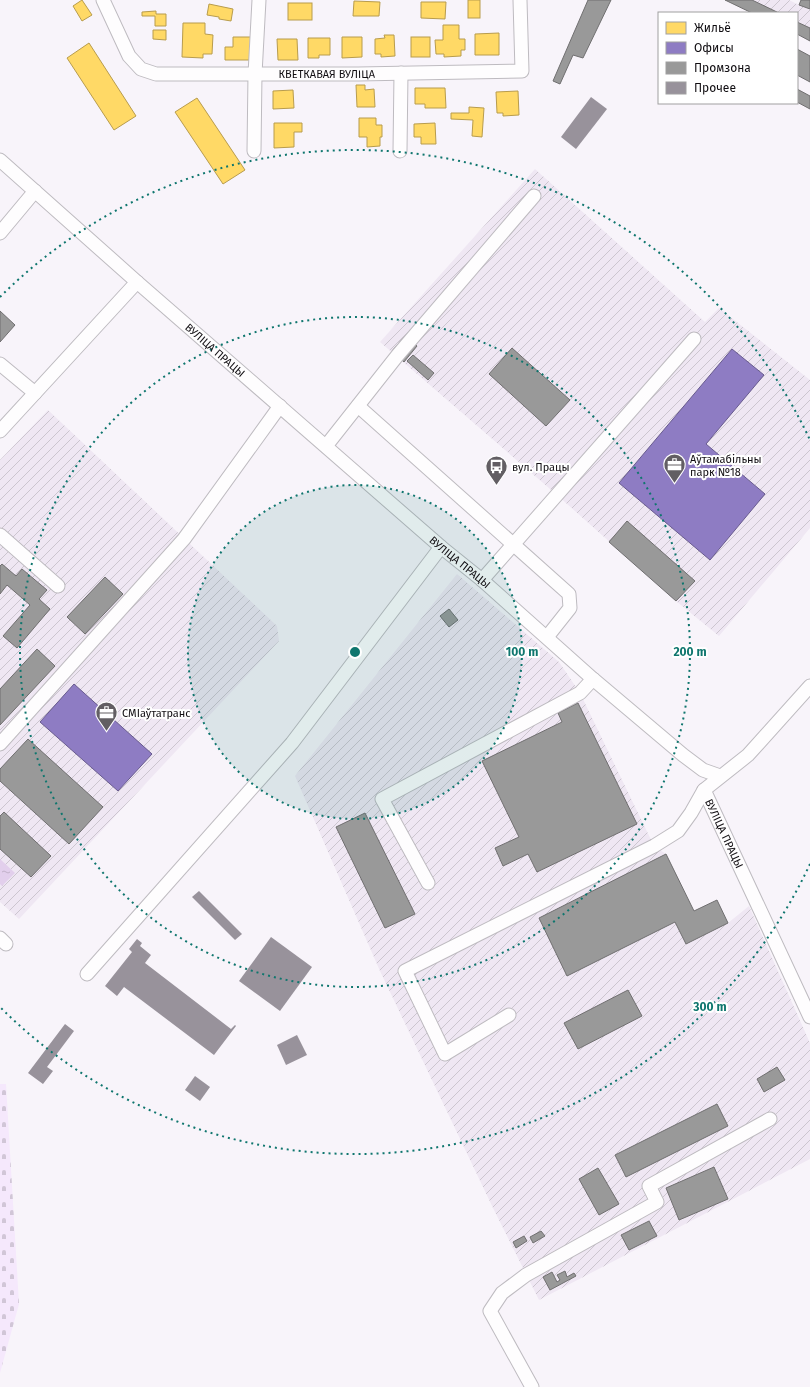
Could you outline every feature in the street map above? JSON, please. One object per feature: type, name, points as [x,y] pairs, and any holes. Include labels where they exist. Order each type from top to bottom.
[{"type":"street","name":"КВЕТКАВАЯ ВУЛІЦА","points":[[103,0],[130,56],[141,69],[156,74],[522,71],[520,0]]},
{"type":"street","points":[[254,151],[255,74],[259,0]]},
{"type":"street","points":[[400,151],[401,73]]},
{"type":"street","name":"ВУЛІЦА ПРАЦЫ","points":[[0,160],[137,282],[441,547],[482,580],[593,678],[683,755],[703,770],[720,776],[704,790],[810,1017]]},
{"type":"street","points":[[0,233],[35,191]]},
{"type":"street","points":[[326,446],[397,356],[534,196]]},
{"type":"street","points":[[0,431],[137,282]]},
{"type":"street","points":[[482,580],[694,339]]},
{"type":"street","points":[[0,364],[35,393]]},
{"type":"street","points":[[0,744],[184,539],[280,406]]},
{"type":"street","points":[[358,406],[570,594],[570,608],[546,637]]},
{"type":"street","points":[[0,535],[58,586]]},
{"type":"street","points":[[87,974],[292,743],[441,547]]},
{"type":"street","points":[[428,883],[382,799],[580,693],[593,678]]},
{"type":"street","points":[[720,776],[748,755],[810,686]]},
{"type":"street","points":[[509,1015],[445,1054],[405,971],[654,846],[678,831],[691,813],[704,790]]},
{"type":"street","points":[[532,1387],[490,1311],[502,1292],[526,1275],[657,1202],[649,1186],[770,1119]]},
{"type":"shaded area","points":[[725,0],[789,0],[799,5],[801,0],[810,0],[810,41],[798,35],[798,12],[750,12]]},
{"type":"shaded area","name":"Аўтамабільны парк №18","points":[[535,169],[705,322],[719,308],[810,380],[810,528],[719,636],[676,601],[557,495],[380,342]]},
{"type":"shaded area","points":[[48,410],[277,626],[279,641],[19,919],[0,902],[0,460]]},
{"type":"shaded area","points":[[457,574],[559,662],[580,693],[654,846],[666,854],[694,911],[717,900],[728,923],[749,906],[810,1043],[810,1159],[539,1300],[493,1208],[380,971],[295,776]]},
{"type":"green space","points":[[0,1084],[6,1084],[19,1304],[0,1373]]},
{"type":"water","points":[[0,859],[15,873],[2,886],[0,884]]},
{"type":"building: Жильё","points":[[82,0],[92,15],[82,21],[73,6]]},
{"type":"building: Жильё","points":[[468,0],[480,0],[480,18],[468,18]]},
{"type":"building: Жильё","points":[[354,1],[380,2],[379,16],[353,16]]},
{"type":"building: Жильё","points":[[421,2],[446,2],[445,19],[421,18]]},
{"type":"building: Жильё","points":[[288,3],[312,3],[312,20],[288,20]]},
{"type":"building: Жильё","points":[[209,4],[233,9],[231,21],[207,15]]},
{"type":"building: Жильё","points":[[156,11],[156,14],[166,14],[166,26],[155,26],[155,16],[142,16],[142,12]]},
{"type":"building: Жильё","points":[[183,23],[205,23],[205,34],[213,35],[212,54],[203,54],[203,58],[182,57]]},
{"type":"building: Жильё","points":[[443,25],[459,25],[459,39],[465,39],[465,50],[461,50],[461,56],[444,57],[444,54],[436,54],[435,40],[443,40]]},
{"type":"building: Жильё","points":[[153,30],[166,30],[166,40],[153,39]]},
{"type":"building: Жильё","points":[[499,33],[499,55],[475,55],[475,34]]},
{"type":"building: Жильё","points":[[384,35],[394,35],[395,56],[381,57],[381,54],[375,54],[375,39],[385,38]]},
{"type":"building: Жильё","points":[[233,37],[252,37],[252,60],[225,60],[225,47],[233,47]]},
{"type":"building: Жильё","points":[[342,37],[362,37],[362,57],[342,58]]},
{"type":"building: Жильё","points":[[411,37],[430,37],[430,57],[411,57]]},
{"type":"building: Жильё","points":[[308,38],[330,38],[330,55],[319,55],[319,58],[308,58]]},
{"type":"building: Жильё","points":[[277,39],[297,39],[298,60],[278,60]]},
{"type":"building: Жильё","points":[[89,43],[136,116],[114,130],[67,58]]},
{"type":"building: Жильё","points":[[356,85],[365,85],[365,90],[374,89],[375,107],[357,107]]},
{"type":"building: Жильё","points":[[415,88],[445,88],[446,108],[425,108],[425,104],[415,104]]},
{"type":"building: Жильё","points":[[293,90],[294,108],[273,109],[273,91]]},
{"type":"building: Жильё","points":[[518,91],[519,115],[503,116],[503,113],[497,113],[496,92]]},
{"type":"building: Жильё","points":[[197,98],[245,170],[223,184],[175,112]]},
{"type":"building: Жильё","points":[[469,107],[484,108],[482,137],[472,136],[473,120],[451,119],[451,113],[469,113]]},
{"type":"building: Жильё","points":[[359,118],[376,118],[376,125],[382,125],[380,146],[367,147],[367,137],[359,137]]},
{"type":"building: Жильё","points":[[274,123],[302,123],[302,132],[294,132],[294,147],[274,148]]},
{"type":"building: Жильё","points":[[435,123],[436,144],[421,144],[421,137],[414,137],[414,124]]},
{"type":"building: Офисы","points":[[732,349],[764,375],[706,444],[765,494],[710,560],[619,483]]},
{"type":"building: Офисы","points":[[74,684],[152,754],[118,791],[40,722]]},
{"type":"building: Промзона","points":[[588,0],[611,0],[583,58],[573,55],[560,84],[553,81]]},
{"type":"building: Промзона","points":[[725,0],[752,0],[777,12],[750,12]]},
{"type":"building: Промзона","points":[[801,0],[810,0],[810,9],[799,5]]},
{"type":"building: Промзона","points":[[798,22],[810,28],[810,41],[798,35]]},
{"type":"building: Промзона","points":[[798,50],[810,56],[810,82],[798,76]]},
{"type":"building: Промзона","points":[[798,90],[810,96],[810,109],[798,103]]},
{"type":"building: Промзона","points":[[0,311],[15,325],[0,342]]},
{"type":"building: Промзона","points":[[405,336],[417,346],[404,362],[392,351]]},
{"type":"building: Промзона","points":[[512,348],[570,400],[546,426],[489,374]]},
{"type":"building: Промзона","points":[[413,355],[434,373],[428,380],[407,361]]},
{"type":"building: Промзона","points":[[627,521],[695,581],[676,601],[609,542]]},
{"type":"building: Промзона","points":[[2,564],[16,576],[22,569],[47,590],[39,599],[50,609],[17,648],[3,636],[30,605],[7,585],[0,594],[0,566]]},
{"type":"building: Промзона","points":[[105,577],[123,594],[85,634],[67,617]]},
{"type":"building: Промзона","points":[[449,609],[458,620],[449,627],[440,616]]},
{"type":"building: Промзона","points":[[37,649],[55,666],[0,725],[0,689]]},
{"type":"building: Промзона","points":[[578,703],[637,824],[537,872],[528,854],[503,866],[495,848],[519,837],[482,761],[562,722],[558,713]]},
{"type":"building: Промзона","points":[[28,739],[103,807],[69,844],[0,781],[0,769]]},
{"type":"building: Промзона","points":[[4,812],[51,856],[31,877],[0,849],[0,816]]},
{"type":"building: Промзона","points":[[365,813],[415,914],[385,928],[336,827]]},
{"type":"building: Промзона","points":[[666,854],[694,911],[717,900],[728,923],[686,944],[675,922],[567,976],[539,918]]},
{"type":"building: Промзона","points":[[628,990],[642,1016],[578,1049],[564,1023]]},
{"type":"building: Промзона","points":[[777,1067],[785,1080],[764,1092],[757,1079]]},
{"type":"building: Промзона","points":[[717,1104],[728,1126],[626,1177],[615,1155]]},
{"type":"building: Промзона","points":[[714,1167],[728,1199],[679,1220],[666,1188]]},
{"type":"building: Промзона","points":[[598,1168],[619,1204],[599,1215],[579,1179]]},
{"type":"building: Промзона","points":[[649,1221],[657,1236],[629,1250],[621,1235]]},
{"type":"building: Промзона","points":[[541,1231],[545,1236],[533,1243],[530,1237]]},
{"type":"building: Промзона","points":[[524,1236],[527,1241],[516,1248],[513,1242]]},
{"type":"building: Промзона","points":[[565,1271],[567,1277],[574,1273],[576,1276],[550,1290],[543,1277],[552,1272],[557,1282],[560,1280],[557,1275]]},
{"type":"building: Прочее","points":[[591,97],[607,109],[576,149],[561,137]]},
{"type":"building: Прочее","points":[[199,891],[242,934],[235,940],[192,897]]},
{"type":"building: Прочее","points":[[271,937],[312,967],[280,1011],[239,981]]},
{"type":"building: Прочее","points":[[137,939],[142,943],[140,946],[151,955],[145,963],[231,1029],[235,1025],[236,1026],[214,1055],[124,987],[117,996],[105,986],[132,952],[129,949]]},
{"type":"building: Прочее","points":[[65,1024],[74,1031],[47,1067],[53,1071],[43,1084],[28,1073]]},
{"type":"building: Прочее","points":[[297,1035],[307,1055],[286,1065],[277,1045]]},
{"type":"building: Прочее","points":[[195,1076],[210,1087],[200,1101],[185,1090]]},
{"type":"place","name":"Аўтамабільны парк №18","points":[[675,484]]},
{"type":"place","name":"вул. Працы","points":[[497,486]]},
{"type":"place","name":"СМІаўтатранс","points":[[106,732]]}]
